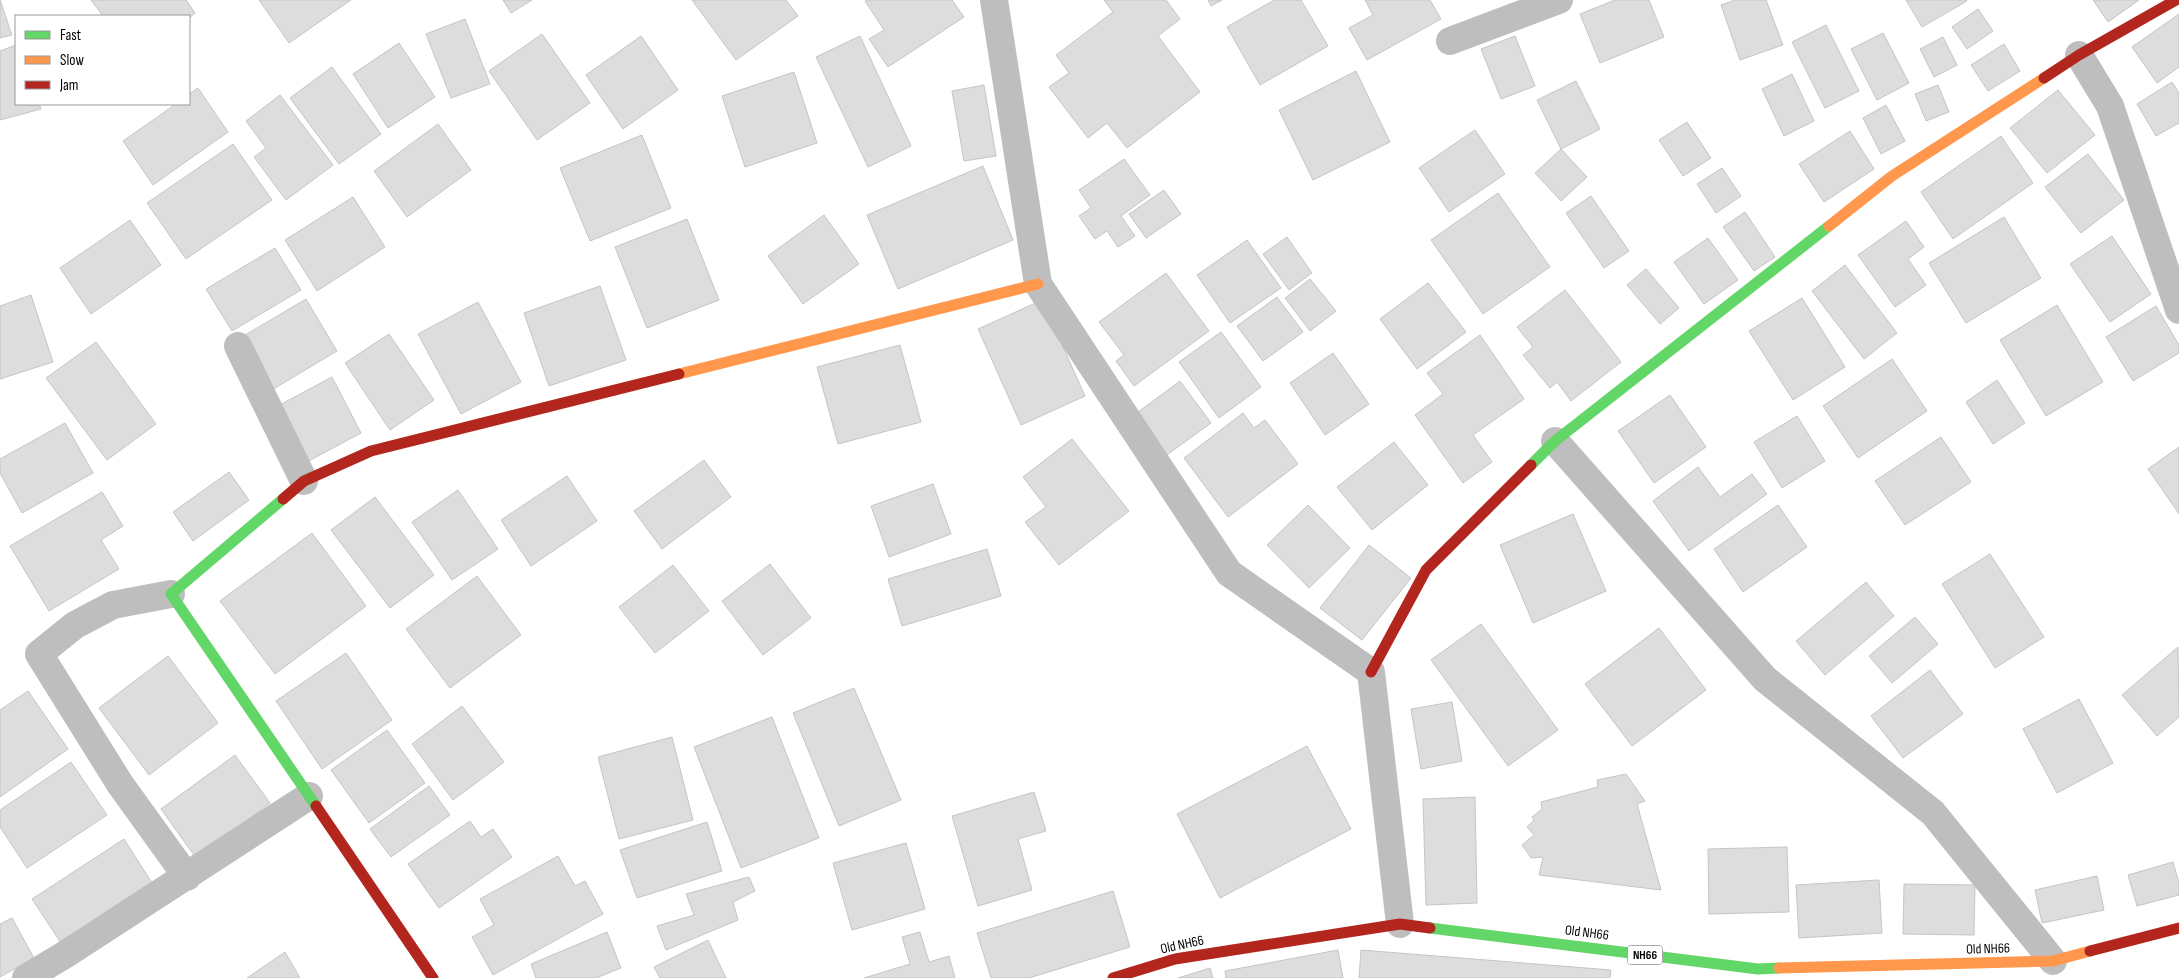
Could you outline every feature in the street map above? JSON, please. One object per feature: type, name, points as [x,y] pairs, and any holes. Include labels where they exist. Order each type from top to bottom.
[{"type":"street","points":[[994,0],[1038,284],[1229,574],[1371,672]]},
{"type":"street","points":[[1450,41],[1559,0]]},
{"type":"street","points":[[1400,924],[1371,672],[1426,570],[1555,441],[1892,176],[2079,55],[2176,0]]},
{"type":"street","points":[[2079,55],[2110,106],[2179,310]]},
{"type":"street","points":[[187,877],[120,784],[39,654],[75,625],[113,605],[171,594],[304,481],[371,451],[1038,284]]},
{"type":"street","points":[[238,346],[304,481]]},
{"type":"street","points":[[1555,441],[1765,679],[1933,813],[2053,961]]},
{"type":"street","points":[[171,594],[433,978]]},
{"type":"street","points":[[26,978],[187,877],[309,796]]},
{"type":"street","name":"Old NH66","points":[[1113,978],[1175,959],[1400,924],[1758,969],[2053,961],[2179,928]]},
{"type":"building","points":[[0,0],[12,35],[0,38]]},
{"type":"building","points":[[91,0],[186,0],[195,13],[190,17],[190,15],[102,15]]},
{"type":"building","points":[[259,0],[351,0],[289,43]]},
{"type":"building","points":[[503,0],[532,0],[511,13]]},
{"type":"building","points":[[692,0],[786,0],[798,16],[736,60]]},
{"type":"building","points":[[952,0],[964,17],[888,67],[869,39],[884,30],[865,1]]},
{"type":"building","points":[[1104,0],[1166,0],[1180,19],[1158,36],[1200,92],[1127,148],[1107,123],[1088,138],[1049,87],[1069,73],[1056,55],[1113,12]]},
{"type":"building","points":[[1208,0],[1222,0],[1211,6]]},
{"type":"building","points":[[1274,0],[1301,0],[1328,46],[1260,85],[1227,27]]},
{"type":"building","points":[[1365,0],[1430,0],[1441,19],[1367,60],[1349,28],[1373,15]]},
{"type":"building","points":[[1615,0],[1649,0],[1664,37],[1600,63],[1580,14]]},
{"type":"building","points":[[1735,0],[1766,0],[1783,45],[1740,60],[1721,5]]},
{"type":"building","points":[[1906,0],[1966,0],[1967,1],[1922,27]]},
{"type":"building","points":[[2093,0],[2139,0],[2108,22]]},
{"type":"building","points":[[1978,9],[1993,31],[1967,49],[1952,27]]},
{"type":"building","points":[[2179,14],[2179,67],[2157,83],[2132,47]]},
{"type":"building","points":[[465,19],[490,84],[451,98],[426,34]]},
{"type":"building","points":[[1826,25],[1859,91],[1825,108],[1792,42]]},
{"type":"building","points":[[1883,33],[1909,83],[1877,100],[1851,49]]},
{"type":"building","points":[[542,34],[590,103],[537,140],[489,71]]},
{"type":"building","points":[[641,36],[678,90],[623,129],[586,75]]},
{"type":"building","points":[[860,36],[911,146],[868,167],[816,57]]},
{"type":"building","points":[[1515,36],[1535,86],[1501,99],[1481,49]]},
{"type":"building","points":[[1943,37],[1957,65],[1934,77],[1920,49]]},
{"type":"building","points":[[399,43],[435,97],[388,128],[353,74]]},
{"type":"building","points":[[2004,44],[2020,71],[1988,91],[1971,65]]},
{"type":"building","points":[[15,45],[15,105],[39,105],[41,109],[0,120],[0,51]]},
{"type":"building","points":[[332,67],[381,134],[339,164],[290,98]]},
{"type":"building","points":[[1356,71],[1390,142],[1313,180],[1279,110]]},
{"type":"building","points":[[794,72],[817,143],[745,167],[722,96]]},
{"type":"building","points":[[1792,74],[1814,121],[1784,136],[1762,89]]},
{"type":"building","points":[[1576,81],[1600,129],[1561,149],[1537,100]]},
{"type":"building","points":[[2172,82],[2179,93],[2179,123],[2156,136],[2137,104]]},
{"type":"building","points":[[984,85],[996,156],[964,161],[952,91]]},
{"type":"building","points":[[1938,85],[1949,112],[1926,121],[1915,94]]},
{"type":"building","points":[[198,88],[228,132],[153,185],[123,141],[175,105],[190,105],[190,93]]},
{"type":"building","points":[[2058,90],[2095,135],[2047,173],[2010,128]]},
{"type":"building","points":[[280,95],[333,165],[286,200],[254,157],[266,148],[246,121]]},
{"type":"building","points":[[1886,105],[1905,141],[1881,154],[1863,118]]},
{"type":"building","points":[[1687,122],[1711,158],[1683,176],[1659,140]]},
{"type":"building","points":[[438,124],[471,170],[407,217],[374,171]]},
{"type":"building","points":[[1475,130],[1505,174],[1449,212],[1419,168]]},
{"type":"building","points":[[1850,131],[1874,169],[1824,202],[1799,164]]},
{"type":"building","points":[[642,135],[671,208],[590,241],[560,168]]},
{"type":"building","points":[[2001,136],[2033,183],[1953,239],[1921,192]]},
{"type":"building","points":[[233,144],[272,200],[186,259],[147,203]]},
{"type":"building","points":[[1561,149],[1587,177],[1561,201],[1535,173]]},
{"type":"building","points":[[2088,154],[2124,200],[2081,233],[2045,187]]},
{"type":"building","points":[[1124,159],[1150,195],[1121,216],[1135,236],[1118,247],[1107,231],[1095,239],[1079,216],[1091,208],[1079,190]]},
{"type":"building","points":[[983,166],[1013,240],[898,289],[867,215]]},
{"type":"building","points":[[1722,168],[1741,196],[1716,213],[1697,184]]},
{"type":"building","points":[[1164,190],[1181,214],[1146,238],[1129,214]]},
{"type":"building","points":[[1498,193],[1550,267],[1483,314],[1431,240]]},
{"type":"building","points":[[1591,196],[1629,251],[1604,268],[1566,213]]},
{"type":"building","points":[[353,197],[385,247],[317,291],[285,240]]},
{"type":"building","points":[[1745,212],[1775,257],[1754,271],[1723,227]]},
{"type":"building","points":[[824,215],[859,264],[803,304],[768,256]]},
{"type":"building","points":[[2004,217],[2041,278],[1966,323],[1929,263]]},
{"type":"building","points":[[687,219],[719,300],[647,328],[615,247]]},
{"type":"building","points":[[130,220],[161,265],[91,314],[60,268]]},
{"type":"building","points":[[1906,221],[1924,247],[1908,259],[1926,285],[1895,307],[1858,255]]},
{"type":"building","points":[[2112,236],[2151,294],[2110,322],[2070,264]]},
{"type":"building","points":[[1287,237],[1312,273],[1289,290],[1263,254]]},
{"type":"building","points":[[1708,238],[1738,280],[1704,304],[1674,262]]},
{"type":"building","points":[[1247,240],[1281,288],[1230,323],[1197,275]]},
{"type":"building","points":[[275,248],[301,290],[232,331],[206,289]]},
{"type":"building","points":[[1845,265],[1897,333],[1864,359],[1812,291]]},
{"type":"building","points":[[1646,269],[1679,308],[1660,324],[1627,285]]},
{"type":"building","points":[[1166,273],[1209,331],[1134,386],[1116,361],[1124,355],[1099,322]]},
{"type":"building","points":[[1310,279],[1336,311],[1310,331],[1285,298]]},
{"type":"building","points":[[1428,283],[1466,332],[1417,369],[1380,319]]},
{"type":"building","points":[[600,286],[626,360],[549,386],[524,313]]},
{"type":"building","points":[[1565,290],[1621,362],[1571,401],[1557,382],[1550,388],[1523,355],[1533,347],[1517,327]]},
{"type":"building","points":[[31,295],[53,362],[0,379],[0,306]]},
{"type":"building","points":[[1277,297],[1303,332],[1263,361],[1237,326]]},
{"type":"building","points":[[1802,298],[1845,367],[1793,400],[1749,331]]},
{"type":"building","points":[[306,299],[337,351],[270,391],[240,338]]},
{"type":"building","points":[[1042,300],[1085,396],[1021,425],[978,329]]},
{"type":"building","points":[[478,302],[521,382],[461,414],[418,334]]},
{"type":"building","points":[[2057,305],[2103,382],[2046,416],[2000,340]]},
{"type":"building","points":[[2156,306],[2179,345],[2179,353],[2133,381],[2106,337]]},
{"type":"building","points":[[1221,332],[1261,387],[1219,418],[1179,362]]},
{"type":"building","points":[[389,334],[434,400],[390,430],[345,363]]},
{"type":"building","points":[[1480,335],[1524,399],[1473,435],[1492,462],[1463,483],[1415,415],[1443,394],[1427,373]]},
{"type":"building","points":[[96,342],[156,424],[107,460],[46,378]]},
{"type":"building","points":[[900,345],[921,422],[838,444],[817,367]]},
{"type":"building","points":[[1333,353],[1369,404],[1325,435],[1290,383]]},
{"type":"building","points":[[1892,359],[1927,411],[1858,458],[1823,406]]},
{"type":"building","points":[[332,377],[361,433],[303,464],[274,408]]},
{"type":"building","points":[[1997,380],[2025,423],[1993,444],[1966,402]]},
{"type":"building","points":[[1180,381],[1211,423],[1164,457],[1134,415]]},
{"type":"building","points":[[1670,395],[1706,447],[1654,483],[1618,431]]},
{"type":"building","points":[[1243,413],[1254,428],[1265,420],[1298,464],[1228,517],[1184,458]]},
{"type":"building","points":[[1797,416],[1825,461],[1782,488],[1754,442]]},
{"type":"building","points":[[65,423],[93,473],[22,513],[0,473],[0,459]]},
{"type":"building","points":[[1941,437],[1971,482],[1905,525],[1875,481]]},
{"type":"building","points":[[1072,439],[1129,511],[1059,565],[1025,522],[1046,507],[1023,477]]},
{"type":"building","points":[[1394,442],[1428,485],[1372,530],[1337,487]]},
{"type":"building","points":[[2179,447],[2179,514],[2148,469]]},
{"type":"building","points":[[704,460],[731,497],[662,549],[634,511]]},
{"type":"building","points":[[1698,467],[1720,497],[1752,474],[1767,494],[1689,551],[1653,501]]},
{"type":"building","points":[[229,472],[249,500],[193,541],[173,512]]},
{"type":"building","points":[[567,476],[597,521],[531,566],[501,520]]},
{"type":"building","points":[[933,484],[951,534],[889,557],[871,506]]},
{"type":"building","points":[[458,490],[498,549],[452,580],[412,522]]},
{"type":"building","points":[[102,492],[123,526],[101,540],[119,569],[49,611],[10,546]]},
{"type":"building","points":[[375,497],[434,575],[390,608],[331,530]]},
{"type":"building","points":[[1308,505],[1350,548],[1309,588],[1267,545]]},
{"type":"building","points":[[1778,505],[1807,547],[1743,592],[1714,549]]},
{"type":"building","points":[[1573,514],[1606,591],[1533,623],[1500,545]]},
{"type":"building","points":[[312,533],[366,606],[275,674],[220,601]]},
{"type":"building","points":[[1369,545],[1411,578],[1362,640],[1320,608]]},
{"type":"building","points":[[987,549],[1001,596],[902,626],[888,579]]},
{"type":"building","points":[[1990,554],[2044,637],[1995,668],[1942,584]]},
{"type":"building","points":[[770,564],[811,618],[763,655],[722,601]]},
{"type":"building","points":[[673,565],[709,611],[655,653],[619,607]]},
{"type":"building","points":[[477,576],[521,635],[450,688],[406,629]]},
{"type":"building","points":[[1866,582],[1894,616],[1825,675],[1796,641]]},
{"type":"building","points":[[1915,617],[1938,644],[1892,683],[1869,656]]},
{"type":"building","points":[[1481,624],[1558,730],[1508,766],[1431,660]]},
{"type":"building","points":[[1659,628],[1706,690],[1632,746],[1585,684]]},
{"type":"building","points":[[2178,647],[2179,717],[2157,736],[2122,695]]},
{"type":"building","points":[[346,653],[392,720],[322,769],[276,701]]},
{"type":"building","points":[[168,656],[218,723],[149,775],[99,708]]},
{"type":"building","points":[[1930,670],[1963,714],[1903,758],[1871,716]]},
{"type":"building","points":[[854,688],[901,800],[839,826],[793,713]]},
{"type":"building","points":[[28,691],[68,749],[0,797],[0,710]]},
{"type":"building","points":[[2079,699],[2113,763],[2057,793],[2023,729]]},
{"type":"building","points":[[1452,702],[1462,761],[1421,769],[1411,709]]},
{"type":"building","points":[[462,706],[504,762],[453,800],[412,744]]},
{"type":"building","points":[[772,717],[819,838],[741,868],[694,747]]},
{"type":"building","points":[[387,730],[425,783],[369,823],[331,770]]},
{"type":"building","points":[[672,737],[693,820],[619,839],[598,757]]},
{"type":"building","points":[[1307,746],[1351,829],[1220,898],[1177,814]]},
{"type":"building","points":[[235,755],[270,803],[196,858],[161,809]]},
{"type":"building","points":[[71,762],[107,815],[27,868],[0,827],[0,810]]},
{"type":"building","points":[[1626,774],[1645,801],[1637,804],[1661,890],[1539,875],[1543,857],[1531,858],[1522,845],[1534,835],[1527,827],[1534,820],[1532,817],[1542,809],[1541,802],[1598,787],[1597,780]]},
{"type":"building","points":[[429,786],[450,815],[391,857],[370,829]]},
{"type":"building","points":[[1034,792],[1046,831],[1018,839],[1032,890],[978,906],[952,816]]},
{"type":"building","points":[[1475,797],[1477,903],[1426,905],[1423,799]]},
{"type":"building","points":[[470,821],[481,837],[493,829],[512,857],[439,908],[408,864]]},
{"type":"building","points":[[707,822],[722,871],[637,898],[620,850]]},
{"type":"building","points":[[124,839],[154,886],[63,946],[32,899]]},
{"type":"building","points":[[906,843],[925,909],[852,930],[833,863]]},
{"type":"building","points":[[1787,847],[1789,912],[1709,914],[1708,849]]},
{"type":"building","points":[[558,856],[575,886],[585,881],[603,914],[493,975],[472,937],[494,925],[480,899]]},
{"type":"building","points":[[2173,862],[2179,883],[2179,895],[2137,906],[2128,875]]},
{"type":"building","points":[[2097,876],[2104,910],[2042,923],[2035,890]]},
{"type":"building","points":[[749,877],[755,891],[733,902],[738,920],[666,950],[657,926],[694,915],[686,894]]},
{"type":"building","points":[[1879,880],[1882,933],[1799,938],[1796,885]]},
{"type":"building","points":[[1904,884],[1975,885],[1974,935],[1903,934]]},
{"type":"building","points":[[1113,891],[1130,947],[1029,978],[991,978],[977,933]]},
{"type":"building","points":[[12,918],[34,958],[0,977],[0,924]]},
{"type":"building","points":[[607,932],[621,968],[596,978],[536,978],[531,964]]},
{"type":"building","points":[[920,932],[929,962],[949,956],[955,978],[864,978],[910,964],[902,937]]},
{"type":"building","points":[[708,940],[726,978],[660,978],[654,967]]},
{"type":"building","points":[[1338,950],[1343,978],[1226,978],[1225,971]]},
{"type":"building","points":[[1361,950],[1611,970],[1610,978],[1359,978]]},
{"type":"building","points":[[285,952],[300,978],[247,978]]},
{"type":"building","points":[[1210,968],[1213,978],[1178,978]]},
{"type":"traffic: fast","points":[[1531,465],[1555,441],[1829,226]]},
{"type":"traffic: fast","points":[[283,499],[171,594],[316,806]]},
{"type":"traffic: fast","points":[[1430,928],[1758,969],[1779,968]]},
{"type":"traffic: slow","points":[[1829,226],[1892,176],[2044,78]]},
{"type":"traffic: slow","points":[[679,374],[1038,284]]},
{"type":"traffic: slow","points":[[1779,968],[2053,961],[2090,951]]},
{"type":"traffic: jam","points":[[2044,78],[2079,55],[2176,0]]},
{"type":"traffic: jam","points":[[283,499],[304,481],[371,451],[679,374]]},
{"type":"traffic: jam","points":[[1371,672],[1426,570],[1531,465]]},
{"type":"traffic: jam","points":[[316,806],[433,978]]},
{"type":"traffic: jam","points":[[1113,978],[1175,959],[1400,924],[1430,928]]},
{"type":"traffic: jam","points":[[2090,951],[2179,928]]}]
